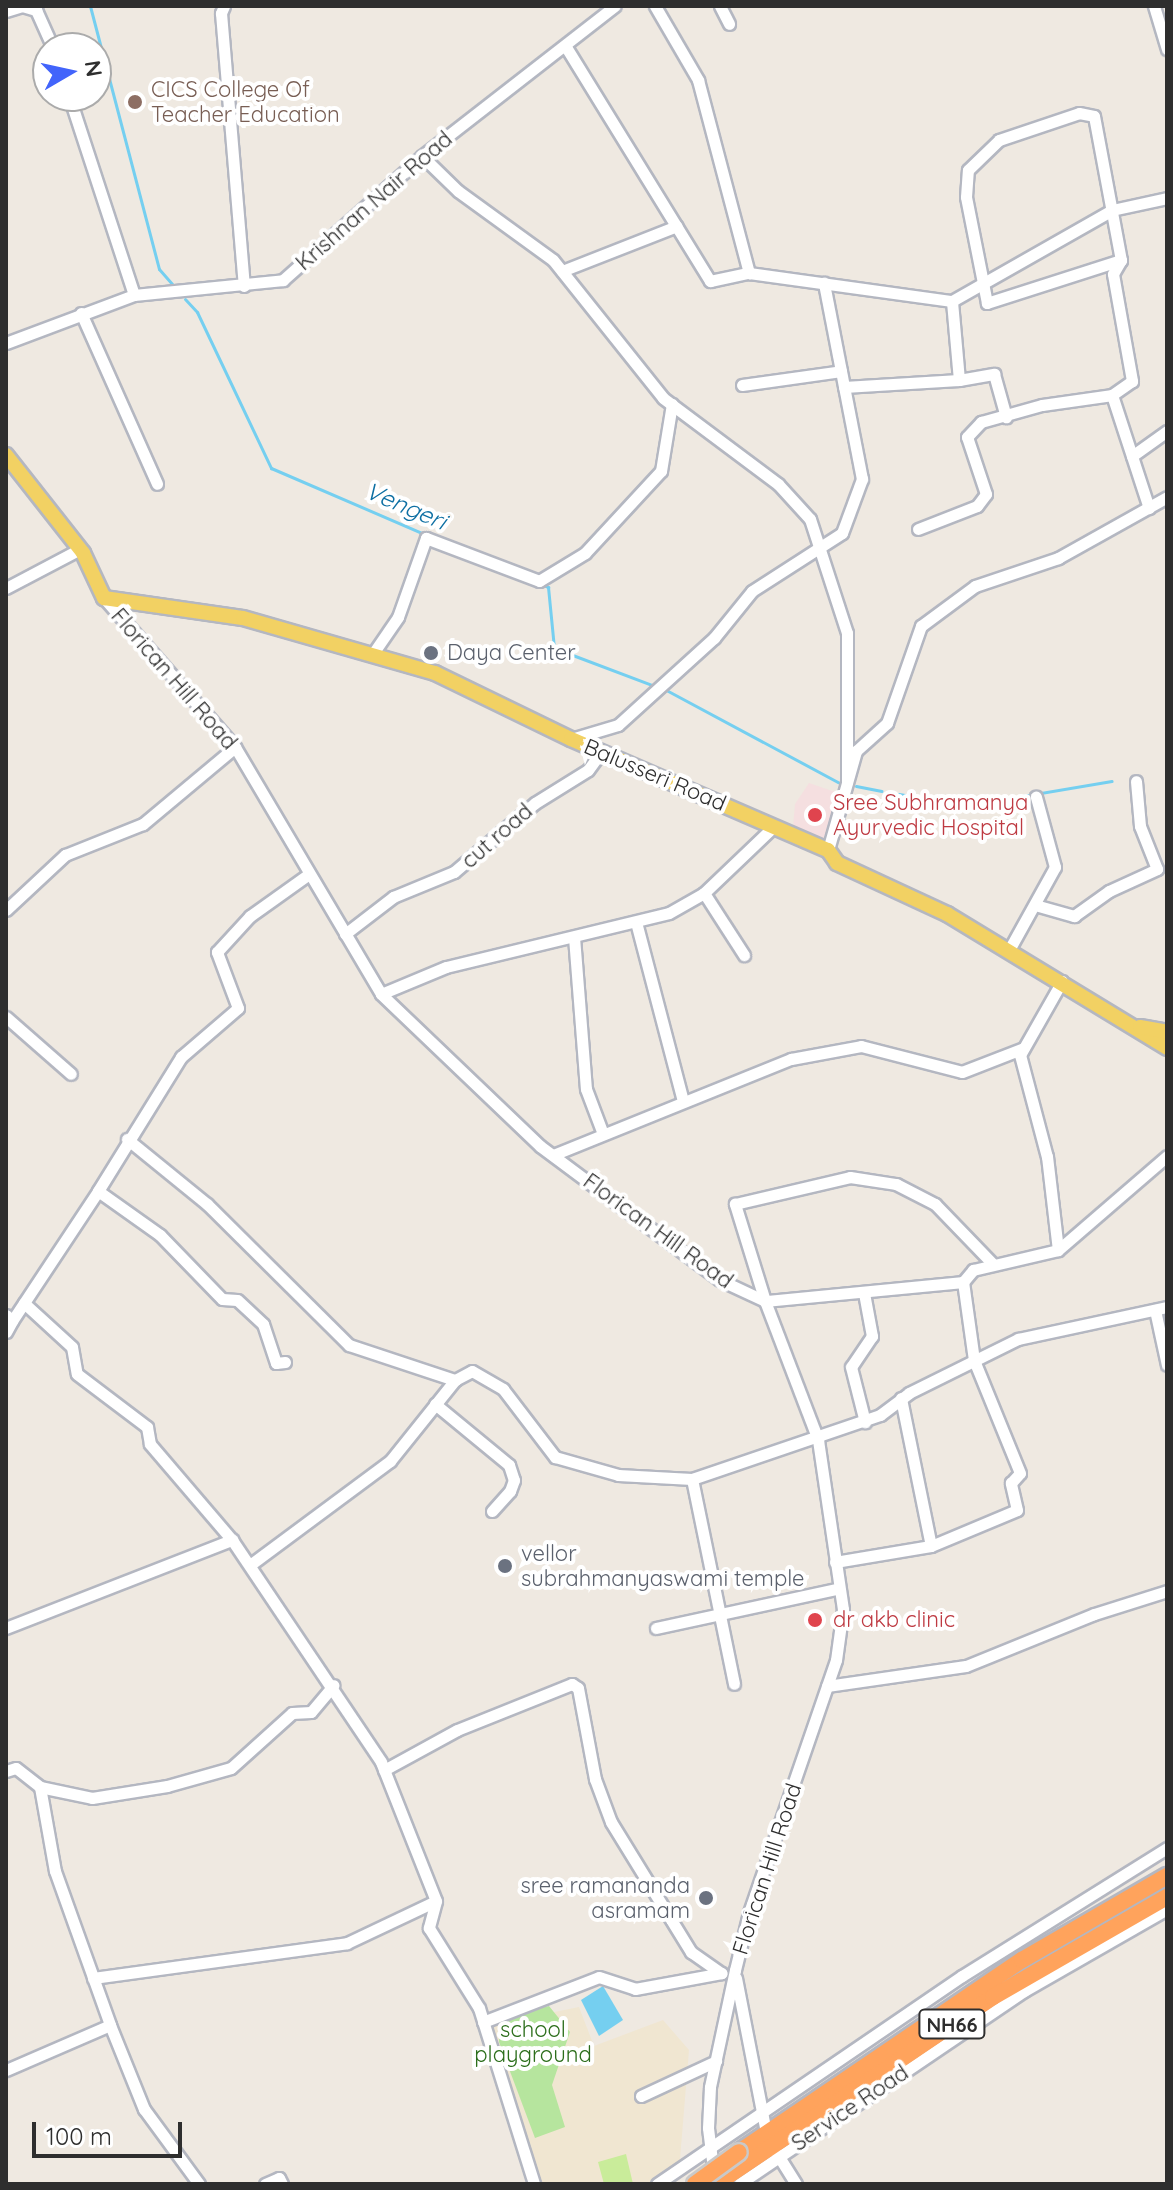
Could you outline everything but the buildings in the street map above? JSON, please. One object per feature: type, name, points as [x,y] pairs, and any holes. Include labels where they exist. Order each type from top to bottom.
[{"type":"highway","name":"NH66","points":[[772,2146],[1022,1960],[1167,1876]]},
{"type":"highway","name":"NH66","points":[[695,2184],[742,2158],[772,2146],[993,1997],[1167,1897]]},
{"type":"highway","name":"NH66","points":[[716,2184],[742,2158]]},
{"type":"main road","points":[[6,455],[80,549],[104,598]]},
{"type":"main road","name":"Balusseri Road","points":[[104,598],[243,618],[435,673],[571,739],[828,850],[837,863],[947,914],[1062,981],[1167,1048]]},
{"type":"main road","points":[[1127,1025],[1167,1032]]},
{"type":"street","points":[[224,6],[221,13],[244,286]]},
{"type":"street","name":"Krishnan Nair Road","points":[[6,343],[134,295],[283,280],[422,156],[615,6]]},
{"type":"street","points":[[655,6],[698,80],[749,273]]},
{"type":"street","points":[[720,6],[729,24]]},
{"type":"street","points":[[1154,6],[1167,49]]},
{"type":"street","points":[[11,9],[36,10],[46,32]]},
{"type":"street","points":[[566,47],[710,281],[749,273],[952,301],[1112,210],[1167,198]]},
{"type":"street","points":[[74,112],[134,295]]},
{"type":"street","points":[[918,529],[977,506],[986,494],[967,437],[981,422],[1042,405],[1112,395],[1132,381],[1113,274],[1121,260],[1094,116],[1079,113],[988,146],[968,170],[967,184],[987,303],[1121,260]]},
{"type":"street","points":[[422,156],[458,191],[562,271],[672,404],[778,484],[810,519],[847,633],[847,782]]},
{"type":"street","points":[[562,271],[677,226]]},
{"type":"street","points":[[571,739],[618,725],[714,638],[752,591],[842,533],[862,479],[824,283]]},
{"type":"street","points":[[952,301],[959,380]]},
{"type":"street","points":[[81,313],[157,484]]},
{"type":"street","points":[[742,385],[841,371]]},
{"type":"street","points":[[844,387],[959,380],[994,374],[1006,417]]},
{"type":"street","points":[[1112,395],[1149,508]]},
{"type":"street","points":[[372,655],[398,617],[426,538],[539,581],[585,553],[661,471],[672,404]]},
{"type":"street","points":[[1132,456],[1167,431]]},
{"type":"street","points":[[828,850],[856,751],[887,723],[921,626],[975,586],[1031,571],[1167,497]]},
{"type":"street","points":[[6,588],[80,549]]},
{"type":"street","name":"Florican Hill Road","points":[[104,598],[235,747],[381,994],[482,1095],[553,1155],[720,1280],[765,1301],[818,1440],[836,1589],[843,1609],[827,1686],[749,1913],[735,1970],[716,2061],[709,2149],[716,2184]]},
{"type":"street","points":[[6,910],[65,855],[143,824],[235,747]]},
{"type":"street","name":"cut road","points":[[345,934],[393,897],[454,872],[535,803],[588,770],[601,752]]},
{"type":"street","points":[[1035,905],[1074,916],[1109,891],[1157,869],[1140,826],[1136,781]]},
{"type":"street","points":[[1009,950],[1055,867],[1036,797]]},
{"type":"street","points":[[381,994],[446,967],[669,913],[704,893],[774,826]]},
{"type":"street","points":[[8,1323],[98,1191],[127,1139],[181,1057],[238,1008],[217,952],[250,916],[309,874]]},
{"type":"street","points":[[704,893],[744,955]]},
{"type":"street","points":[[636,922],[683,1101]]},
{"type":"street","points":[[574,937],[586,1089],[603,1134]]},
{"type":"street","points":[[1058,1250],[1047,1157],[1020,1055],[1062,981]]},
{"type":"street","points":[[6,1017],[71,1074]]},
{"type":"street","points":[[553,1155],[791,1059],[861,1046],[962,1072],[1024,1048]]},
{"type":"street","points":[[127,1139],[207,1204],[349,1345],[455,1380]]},
{"type":"street","points":[[993,1264],[935,1204],[896,1184],[850,1177],[735,1204],[765,1301],[963,1282],[973,1270],[1058,1250],[1167,1156]]},
{"type":"street","points":[[98,1191],[160,1235],[222,1299],[237,1300],[263,1324],[276,1363],[285,1362]]},
{"type":"street","points":[[835,1562],[931,1546],[1017,1510],[1011,1483],[1020,1473],[974,1360],[963,1282]]},
{"type":"street","points":[[864,1293],[872,1336],[851,1367],[865,1422]]},
{"type":"street","points":[[24,1303],[72,1347],[77,1374],[147,1427],[150,1444],[250,1565],[334,1685],[384,1770],[436,1901],[429,1928],[483,2022],[534,2184]]},
{"type":"street","points":[[250,1565],[390,1461],[455,1380],[472,1371],[503,1389],[555,1457],[618,1475],[692,1479],[865,1422],[901,1398],[1018,1339],[1161,1308],[1167,1365]]},
{"type":"street","points":[[901,1398],[931,1546]]},
{"type":"street","points":[[435,1404],[509,1465],[514,1480],[510,1491],[492,1511]]},
{"type":"street","points":[[692,1479],[734,1684]]},
{"type":"street","points":[[6,1628],[232,1540]]},
{"type":"street","points":[[656,1628],[836,1589]]},
{"type":"street","points":[[827,1686],[966,1666],[1068,1624],[1167,1591]]},
{"type":"street","points":[[384,1770],[457,1730],[572,1684],[578,1688],[595,1779],[611,1822],[691,1952],[721,1973]]},
{"type":"street","points":[[6,1771],[16,1768],[40,1787],[92,1798],[231,1768],[292,1713],[311,1712],[334,1685]]},
{"type":"street","points":[[40,1787],[55,1871],[110,2025],[144,2109],[199,2184]]},
{"type":"street","points":[[657,2184],[962,1976],[1167,1848]]},
{"type":"street","points":[[93,1978],[347,1943],[436,1901]]},
{"type":"street","name":"Service Road","points":[[739,2184],[772,2146],[1024,1991],[1167,1909]]},
{"type":"street","points":[[483,2022],[599,1977],[635,1989],[735,1970],[759,2113],[772,2146],[796,2184]]},
{"type":"street","points":[[6,2070],[110,2025]]},
{"type":"street","points":[[641,2096],[716,2061]]},
{"type":"street","points":[[265,2184],[279,2178],[282,2184]]},
{"type":"shaded area","name":"Sree Subhramanya Ayurvedic Hospital","points":[[809,783],[841,794],[831,842],[792,839],[795,804]]},
{"type":"shaded area","points":[[579,2007],[594,2046],[663,2020],[689,2050],[679,2171],[653,2184],[536,2184],[486,2026]]},
{"type":"green space","name":"school playground","points":[[549,2006],[570,2032],[552,2085],[565,2127],[535,2138],[499,2042],[499,2018]]},
{"type":"green space","points":[[626,2154],[633,2184],[604,2184],[598,2162]]},
{"type":"water","points":[[603,1986],[623,2020],[599,2036],[581,2000]]},
{"type":"waterway","name":"Vengeri","points":[[90,6],[159,269],[172,284]]},
{"type":"waterway","name":"Vengeri","points":[[185,299],[197,312],[271,468],[424,534]]},
{"type":"waterway","name":"Vengeri","points":[[541,584],[548,587],[554,648],[652,685]]},
{"type":"waterway","name":"Vengeri","points":[[668,691],[838,782]]},
{"type":"waterway","name":"Vengeri","points":[[899,794],[937,801],[1011,798],[1112,781]]},
{"type":"waterway","points":[[856,786],[882,791]]},
{"type":"place","name":"CICS College Of Teacher Education","points":[[135,102]]},
{"type":"place","name":"Daya Center","points":[[431,653]]},
{"type":"place","name":"Sree Subhramanya Ayurvedic Hospital","points":[[815,815]]},
{"type":"place","name":"vellor subrahmanyaswami temple","points":[[505,1566]]},
{"type":"place","name":"dr akb clinic","points":[[815,1620]]},
{"type":"place","name":"sree ramananda asramam","points":[[706,1898]]}]
